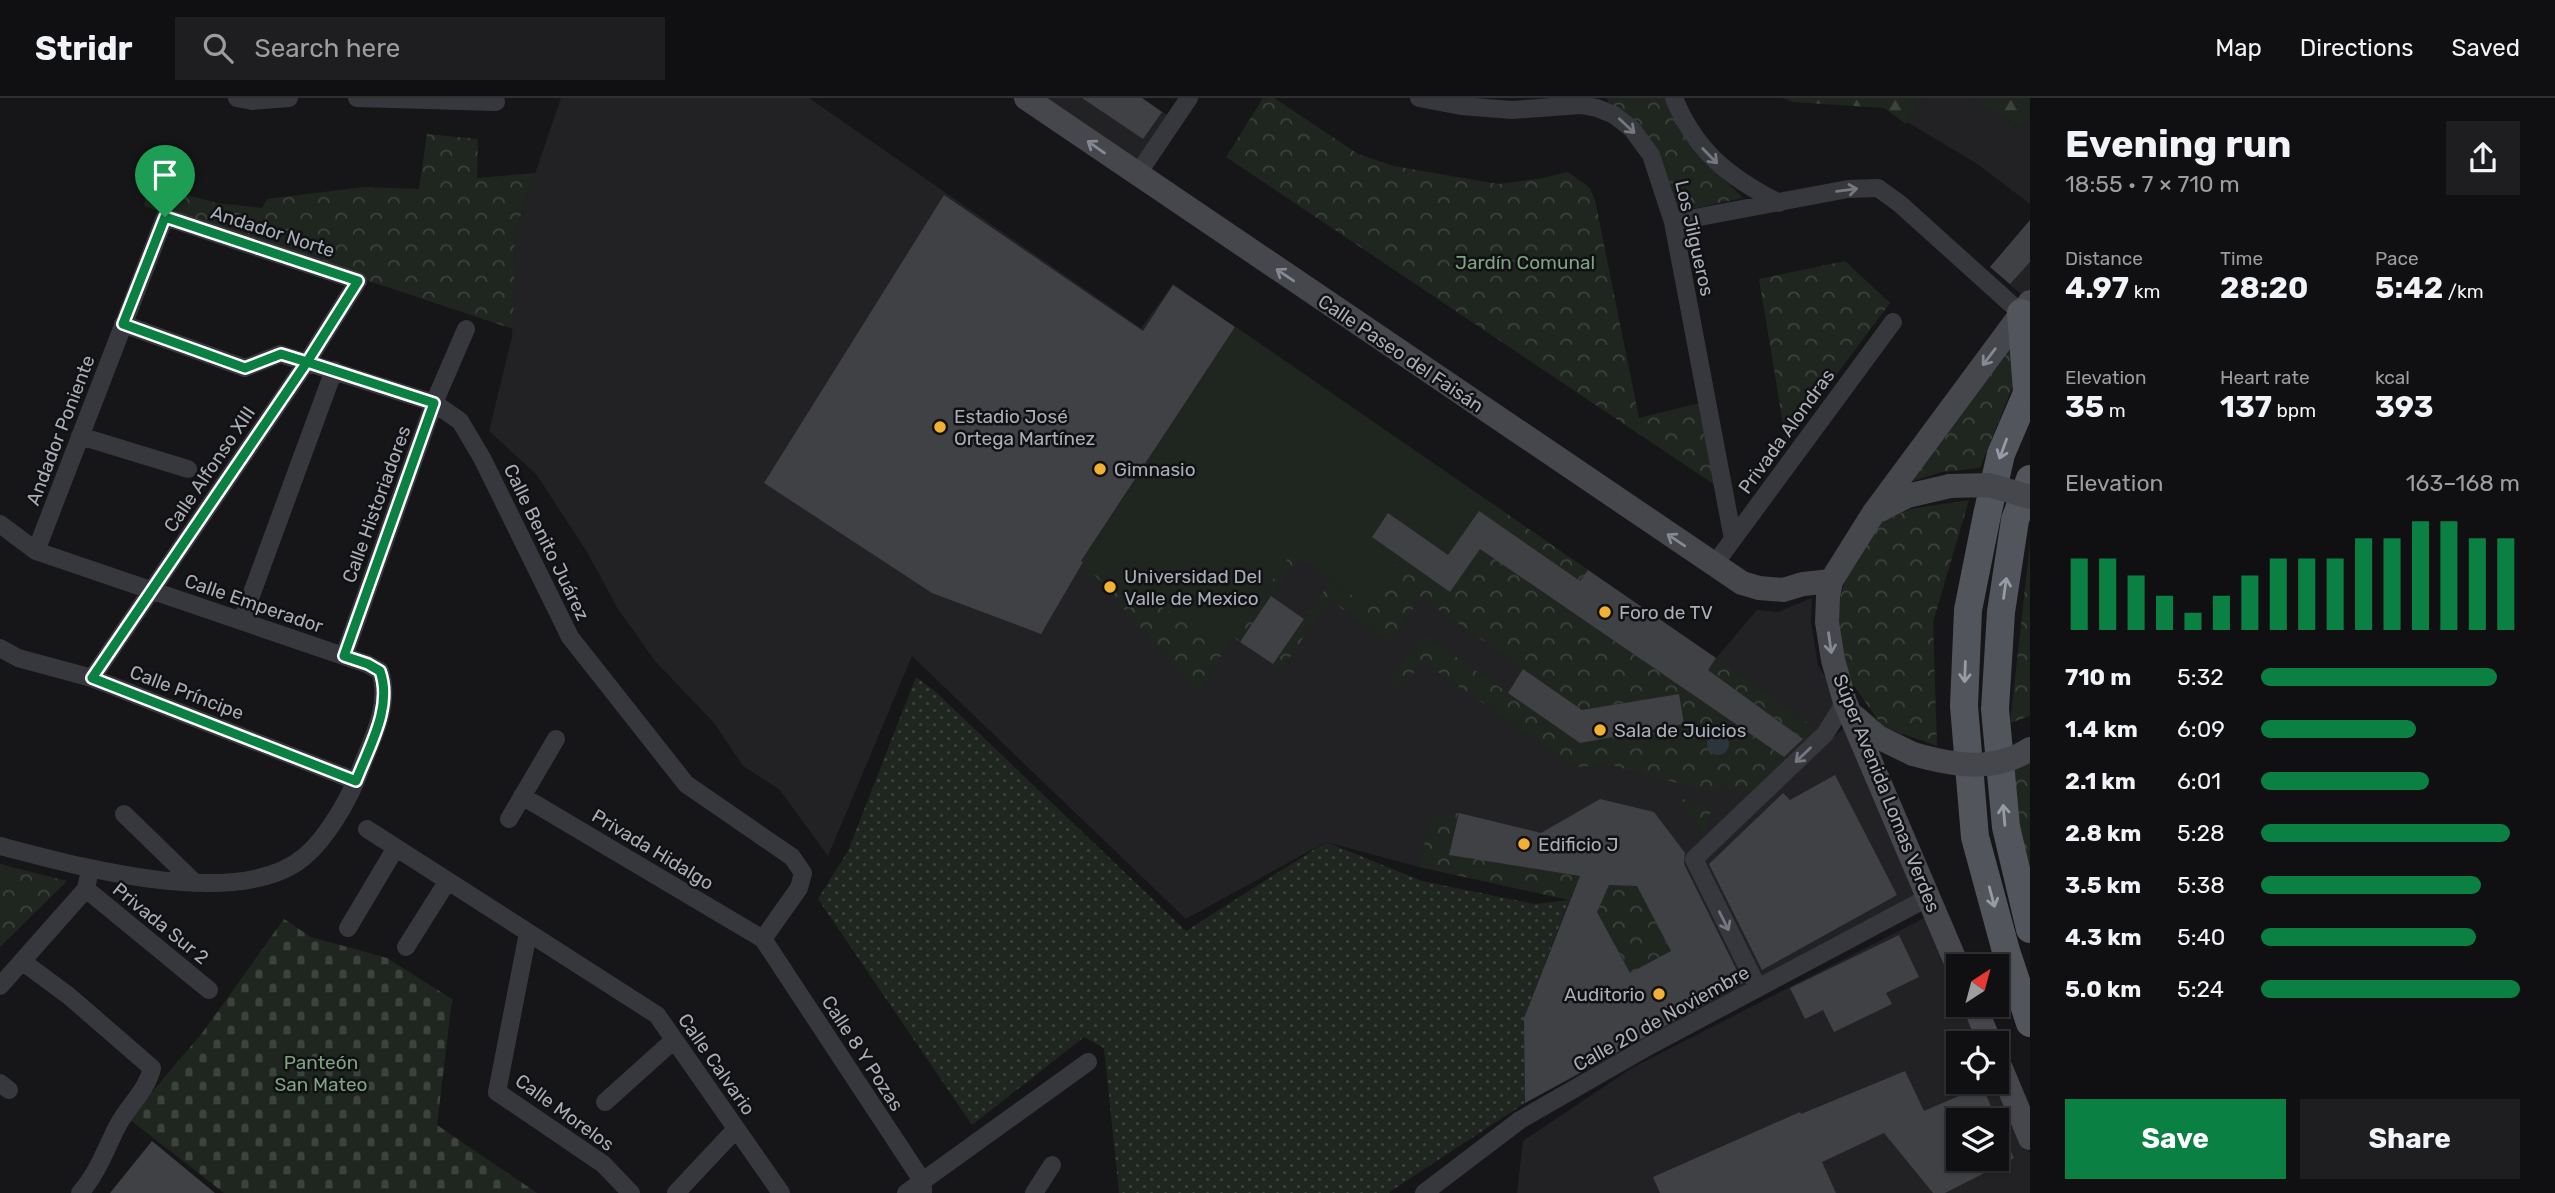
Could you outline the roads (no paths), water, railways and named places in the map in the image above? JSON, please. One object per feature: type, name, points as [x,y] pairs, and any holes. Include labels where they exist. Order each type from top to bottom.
[{"type":"main road","name":"Calle Paseo del Faisán","points":[[1026,98],[1742,583],[1783,590],[1803,584],[1830,589]]},
{"type":"main road","points":[[2026,308],[2029,389],[2001,454],[1970,597],[1964,706],[1975,837],[2030,1023]]},
{"type":"main road","points":[[1830,589],[1873,514],[2026,308]]},
{"type":"main road","points":[[2030,480],[2015,520],[2001,612],[1995,709],[2006,827],[2030,929]]},
{"type":"main road","points":[[1873,514],[1907,496],[1950,486],[1989,485],[2030,498]]},
{"type":"main road","name":"Súper Avenida Lomas Verdes","points":[[1830,589],[1827,622],[1833,660],[1847,707],[1953,954]]},
{"type":"main road","points":[[1847,707],[1878,737],[1913,754],[1947,764],[1984,766],[2020,756],[2030,749]]},
{"type":"main road","points":[[2009,1088],[2030,1138]]},
{"type":"street","points":[[237,98],[252,101],[289,98]]},
{"type":"street","points":[[357,98],[496,102]]},
{"type":"street","points":[[1137,175],[1189,98]]},
{"type":"street","name":"Los Jilgueros","points":[[1419,98],[1461,106],[1513,110],[1580,105],[1597,107],[1614,115],[1632,129],[1651,155],[1673,222],[1733,539]]},
{"type":"street","points":[[1674,98],[1699,145],[1721,168],[1748,187],[1779,203]]},
{"type":"street","points":[[1673,222],[1848,189],[1878,188],[2026,308]]},
{"type":"street","name":"Andador Norte","points":[[123,324],[165,217],[358,281]]},
{"type":"street","name":"Calle Alfonso XIII","points":[[92,678],[307,362],[358,281]]},
{"type":"street","name":"Privada Alondras","points":[[1714,565],[1893,322]]},
{"type":"street","name":"Calle Benito Juárez","points":[[123,324],[245,368],[281,354],[434,403],[460,421],[482,458],[570,637],[686,784],[792,857],[803,873],[799,888],[763,939]]},
{"type":"street","name":"Andador Poniente","points":[[36,551],[123,324]]},
{"type":"street","name":"Calle Historiadores","points":[[344,656],[434,403],[466,329]]},
{"type":"street","points":[[242,620],[334,370]]},
{"type":"street","points":[[80,436],[188,470]]},
{"type":"street","name":"Calle Emperador","points":[[0,524],[36,551],[154,589],[368,664],[380,671],[385,685],[383,709],[356,781]]},
{"type":"street","name":"Calle Príncipe","points":[[0,648],[18,658],[92,678],[356,781]]},
{"type":"street","points":[[1758,988],[1694,859],[1825,734],[1847,707]]},
{"type":"street","points":[[509,819],[556,739]]},
{"type":"street","points":[[0,846],[91,869],[195,883],[264,878],[303,858],[324,835],[356,781]]},
{"type":"street","name":"Privada Hidalgo","points":[[522,796],[763,939]]},
{"type":"street","points":[[124,814],[195,883]]},
{"type":"street","name":"Calle Calvario","points":[[367,829],[657,1014],[781,1193]]},
{"type":"street","points":[[348,928],[395,849]]},
{"type":"street","points":[[0,986],[86,889],[91,869]]},
{"type":"street","points":[[406,947],[447,882]]},
{"type":"street","name":"Privada Sur 2","points":[[86,889],[209,990]]},
{"type":"street","name":"Calle 20 de Noviembre","points":[[1424,1193],[1520,1120],[1649,1046],[1929,897]]},
{"type":"street","name":"Calle Morelos","points":[[528,933],[497,1092],[603,1164],[631,1193]]},
{"type":"street","name":"Calle 8 Y Pozas","points":[[763,939],[923,1188]]},
{"type":"street","points":[[23,962],[69,996],[152,1068],[149,1081],[119,1122],[91,1181],[80,1193]]},
{"type":"street","points":[[605,1102],[674,1040]]},
{"type":"street","points":[[906,1193],[923,1188],[1088,1062]]},
{"type":"street","points":[[676,1193],[736,1129]]},
{"type":"street","points":[[1034,1193],[1052,1165]]},
{"type":"place","name":"Estadio José Ortega Martínez","points":[[940,427]]},
{"type":"place","name":"Gimnasio","points":[[1100,469]]},
{"type":"place","name":"Universidad Del Valle de Mexico","points":[[1110,587]]},
{"type":"place","name":"Foro de TV","points":[[1605,612]]},
{"type":"place","name":"Sala de Juicios","points":[[1600,730]]},
{"type":"place","name":"Edificio J","points":[[1524,844]]},
{"type":"place","name":"Auditorio","points":[[1659,994]]},
{"type":"park label","name":"Jardín Comunal","points":[[1525,262]]},
{"type":"park label","name":"Panteón San Mateo","points":[[321,1073]]}]
